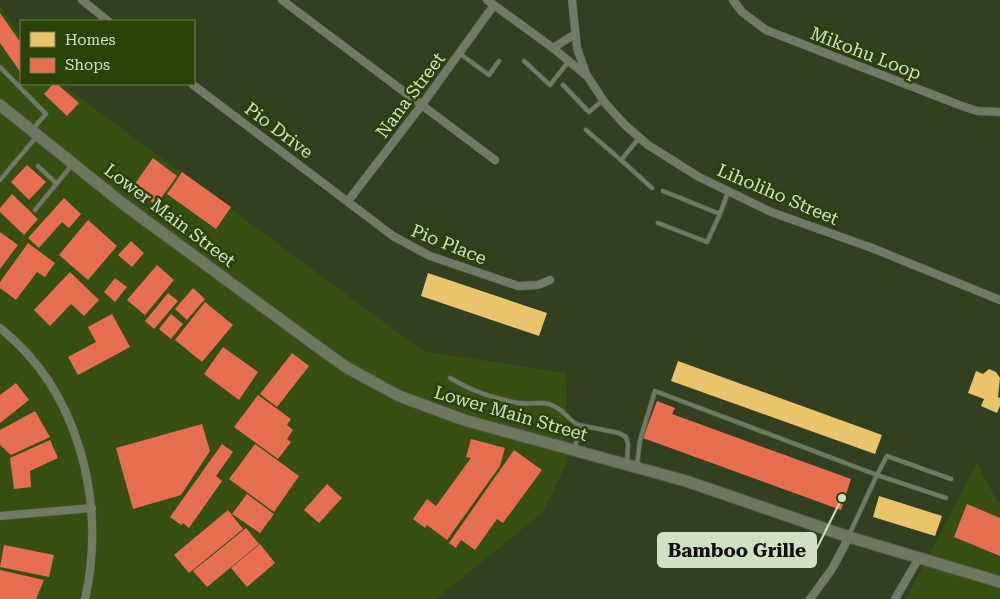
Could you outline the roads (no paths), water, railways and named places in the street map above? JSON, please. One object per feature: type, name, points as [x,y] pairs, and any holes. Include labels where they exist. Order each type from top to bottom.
[{"type":"street","points":[[82,0],[107,20]]},
{"type":"street","points":[[282,0],[495,160]]},
{"type":"street","name":"Liholiho Street","points":[[487,0],[553,48],[588,78],[603,100],[625,125],[699,177],[772,212],[872,248],[1000,300]]},
{"type":"street","points":[[572,0],[575,34],[588,78]]},
{"type":"street","name":"Mikohu Loop","points":[[733,0],[742,12],[766,30],[962,106],[977,110],[1000,112]]},
{"type":"street","name":"Nana Street","points":[[348,201],[421,106],[494,5]]},
{"type":"street","points":[[553,48],[575,34]]},
{"type":"street","name":"Pio Drive","points":[[193,85],[348,201]]},
{"type":"street","name":"Lower Main Street","points":[[2,111],[72,165],[346,367],[399,396],[464,420],[686,481],[849,537],[1000,582]]},
{"type":"street","name":"Pio Place","points":[[348,201],[393,236],[430,256],[518,286],[538,285],[550,280]]},
{"type":"street","points":[[0,328],[33,361],[64,409],[81,452],[92,508],[94,547],[85,599]]},
{"type":"street","points":[[0,516],[92,508]]},
{"type":"street","points":[[810,599],[832,569],[849,537]]},
{"type":"street","points":[[895,599],[919,558]]},
{"type":"lane","points":[[460,53],[489,75],[499,61]]},
{"type":"lane","points":[[524,61],[550,84],[568,61]]},
{"type":"lane","points":[[0,180],[34,134],[46,114],[1,70]]},
{"type":"lane","points":[[563,85],[589,112],[603,100]]},
{"type":"lane","points":[[586,130],[652,188]]},
{"type":"lane","points":[[622,160],[640,137]]},
{"type":"lane","points":[[35,210],[72,165]]},
{"type":"lane","points":[[38,166],[57,184]]},
{"type":"lane","points":[[663,191],[720,214]]},
{"type":"lane","points":[[658,223],[707,242],[728,192]]},
{"type":"lane","points":[[450,378],[477,393],[520,403],[548,404],[565,412],[573,422],[579,425],[619,433],[626,437],[632,466]]},
{"type":"lane","points":[[632,466],[655,391],[946,498]]},
{"type":"lane","points":[[575,449],[579,425]]},
{"type":"lane","points":[[849,537],[887,456],[951,479]]},
{"type":"place","name":"Bamboo Grille","points":[[842,498]]}]
